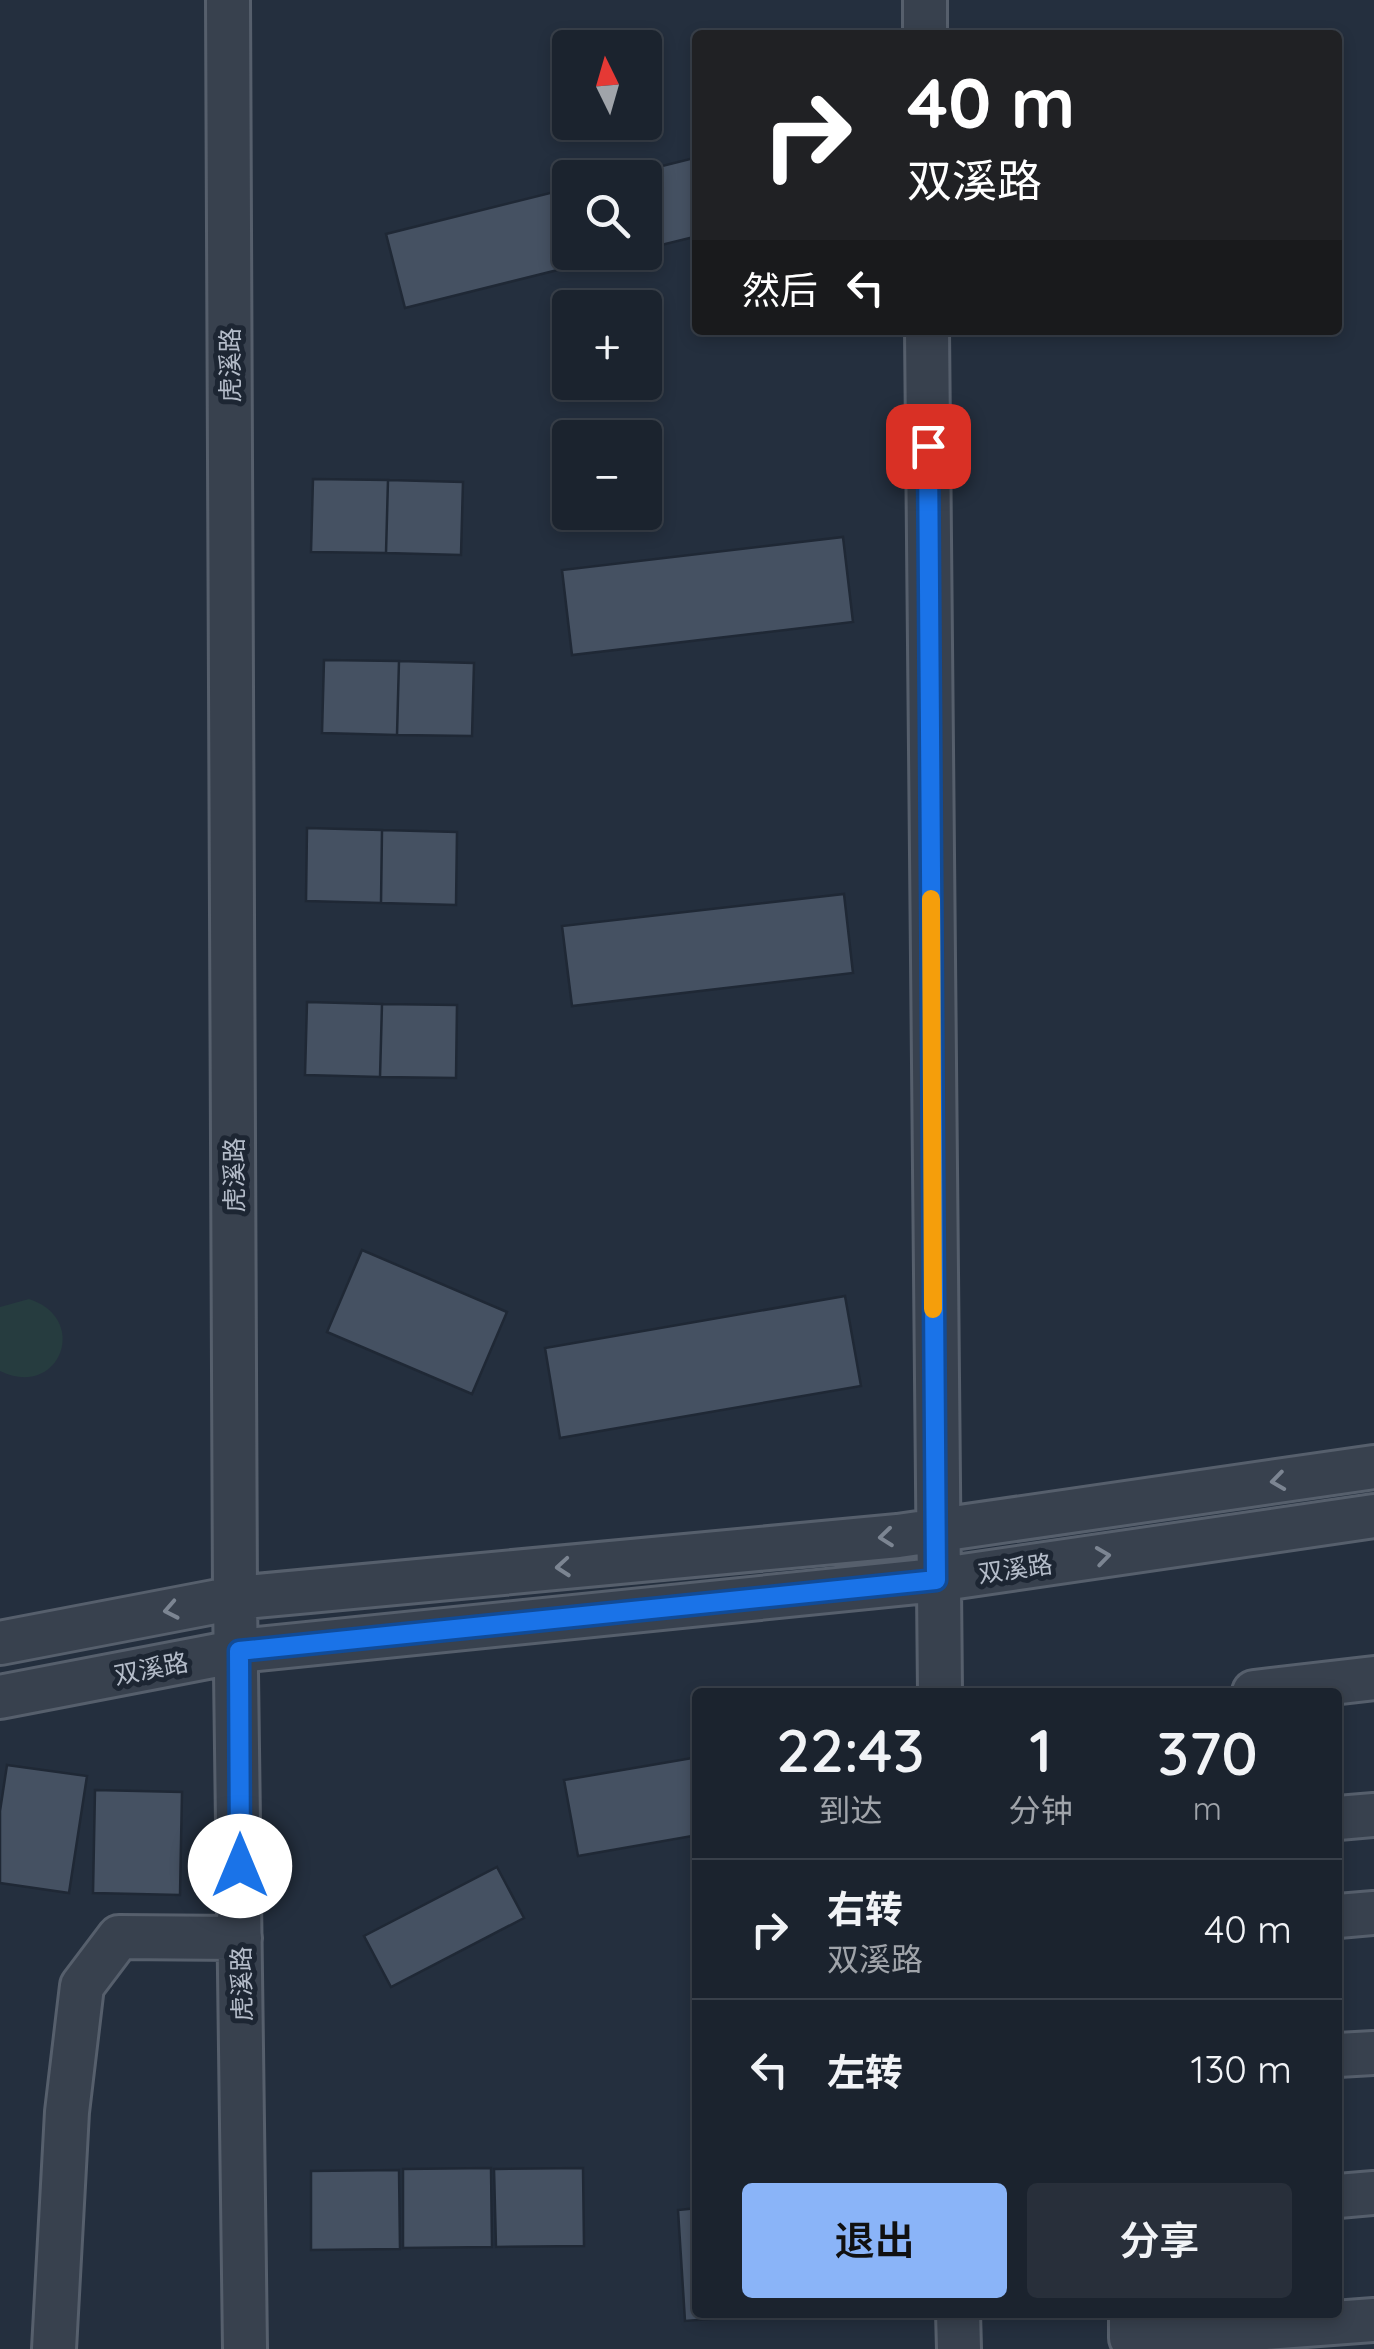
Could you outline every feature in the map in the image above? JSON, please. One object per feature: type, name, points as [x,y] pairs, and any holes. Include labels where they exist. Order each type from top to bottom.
[{"type":"street","name":"虎溪路","points":[[228,0],[235,1598],[239,1651],[245,2349]]},
{"type":"street","points":[[925,0],[925,30]]},
{"type":"street","points":[[927,335],[935,1530],[940,1688]]},
{"type":"street","name":"双溪路","points":[[0,1643],[235,1598],[935,1530],[1374,1467]]},
{"type":"street","name":"双溪路","points":[[0,1696],[239,1651],[936,1580],[1374,1516]]},
{"type":"street","points":[[1288,1688],[1374,1678]]},
{"type":"street","points":[[1342,1818],[1374,1815]]},
{"type":"street","points":[[1342,1916],[1374,1913]]},
{"type":"street","points":[[54,2349],[66,2112],[82,1986],[120,1936],[240,1938]]},
{"type":"street","points":[[1342,2055],[1374,2052]]},
{"type":"street","points":[[1342,2196],[1374,2193]]},
{"type":"street","points":[[958,2318],[959,2349]]},
{"type":"street","points":[[1131,2318],[1131,2338],[1374,2320]]},
{"type":"green space","points":[[29,1299],[48,1309],[59,1323],[63,1338],[60,1353],[51,1366],[38,1375],[21,1377],[0,1371],[0,1307]]},
{"type":"building","points":[[692,158],[692,237],[662,245],[662,166]]},
{"type":"building","points":[[552,192],[552,270],[558,270],[405,308],[386,234]]},
{"type":"building","points":[[313,479],[388,480],[386,553],[311,552]]},
{"type":"building","points":[[388,480],[463,482],[461,555],[386,553]]},
{"type":"building","points":[[843,537],[853,622],[572,655],[562,570]]},
{"type":"building","points":[[324,660],[399,661],[397,735],[322,733]]},
{"type":"building","points":[[399,661],[474,663],[472,736],[397,735]]},
{"type":"building","points":[[307,828],[382,830],[381,903],[306,901]]},
{"type":"building","points":[[382,830],[457,832],[456,905],[381,903]]},
{"type":"building","points":[[844,894],[853,973],[572,1006],[562,926]]},
{"type":"building","points":[[307,1002],[382,1004],[380,1077],[305,1075]]},
{"type":"building","points":[[382,1004],[457,1005],[456,1078],[380,1077]]},
{"type":"building","points":[[362,1250],[507,1312],[472,1394],[327,1332]]},
{"type":"building","points":[[845,1296],[861,1386],[560,1438],[545,1348]]},
{"type":"building","points":[[692,1758],[692,1836],[578,1856],[564,1780]]},
{"type":"building","points":[[7,1765],[87,1776],[69,1893],[0,1883],[0,1811]]},
{"type":"building","points":[[95,1790],[182,1792],[180,1895],[93,1893]]},
{"type":"building","points":[[497,1867],[524,1918],[391,1987],[364,1936]]},
{"type":"building","points":[[491,2168],[492,2247],[403,2248],[403,2169]]},
{"type":"building","points":[[583,2168],[584,2246],[496,2247],[494,2169]]},
{"type":"building","points":[[399,2170],[400,2249],[311,2250],[311,2171]]},
{"type":"building","points":[[692,2209],[692,2318],[725,2318],[685,2321],[678,2210]]},
{"type":"slow traffic","points":[[931,899],[933,1309]]},
{"type":"route","points":[[240,1866],[239,1651],[936,1580],[928,446]]}]
